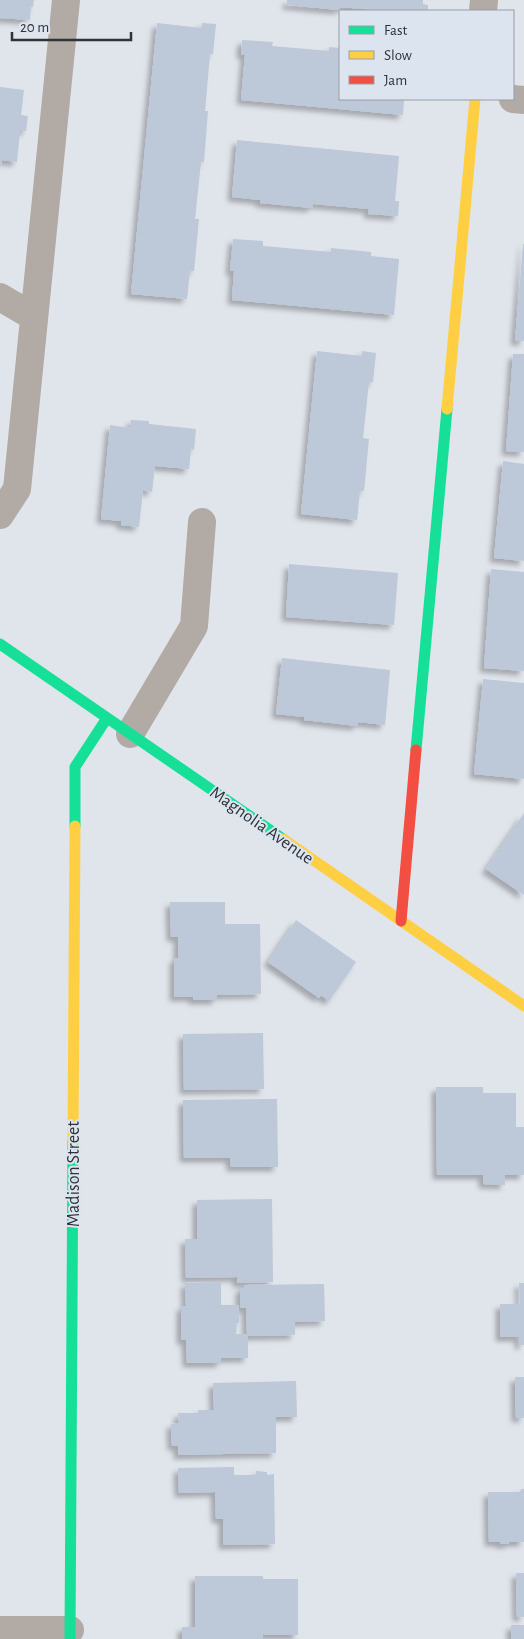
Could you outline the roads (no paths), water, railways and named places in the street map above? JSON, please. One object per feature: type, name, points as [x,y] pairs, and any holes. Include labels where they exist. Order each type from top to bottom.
[{"type":"street","points":[[0,515],[17,489],[66,0]]},
{"type":"street","points":[[401,921],[475,100]]},
{"type":"street","points":[[0,297],[34,317]]},
{"type":"street","points":[[130,734],[194,626],[202,522]]},
{"type":"street","name":"Magnolia Avenue","points":[[0,644],[524,1006]]},
{"type":"street","name":"Madison Street","points":[[70,1634],[75,767],[107,718]]},
{"type":"street","points":[[0,1630],[70,1634]]}]
